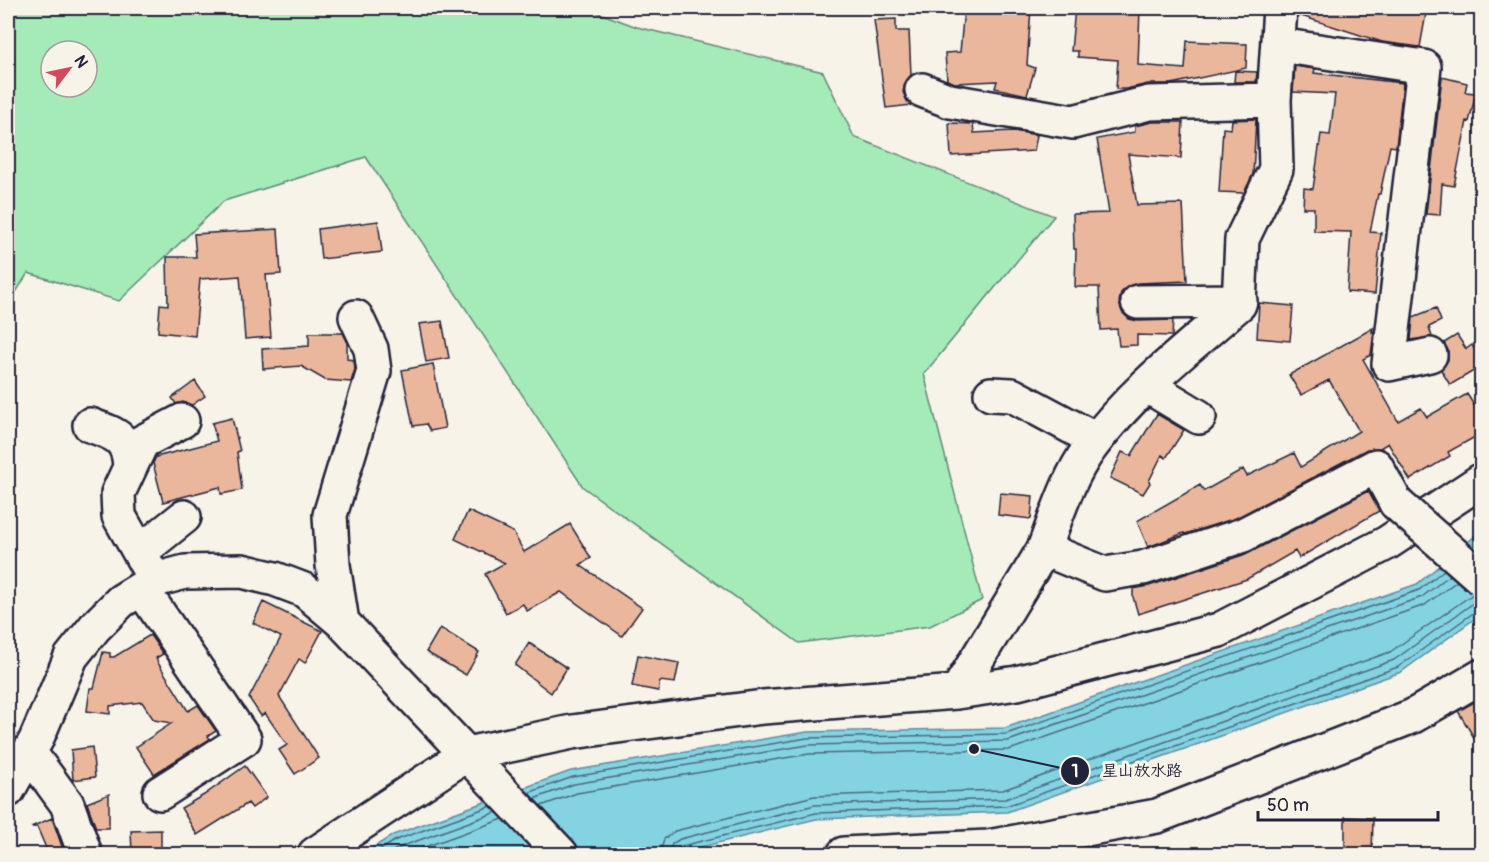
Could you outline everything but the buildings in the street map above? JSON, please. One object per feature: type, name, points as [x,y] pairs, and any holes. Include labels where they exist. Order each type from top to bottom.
[{"type":"street","points":[[957,692],[1044,549],[1072,477],[1096,440],[1146,385],[1240,302],[1242,240],[1275,169],[1274,100],[1280,8]]},
{"type":"street","points":[[1279,45],[1424,67],[1389,364],[1430,355]]},
{"type":"street","points":[[922,90],[950,101],[1073,122],[1149,103],[1274,100]]},
{"type":"street","points":[[1138,302],[1240,302]]},
{"type":"street","points":[[342,622],[333,565],[330,515],[374,371],[371,349],[356,317]]},
{"type":"street","points":[[1146,385],[1199,417]]},
{"type":"street","points":[[991,394],[1012,395],[1096,440]]},
{"type":"street","points":[[160,793],[244,739],[145,574],[119,516],[118,493],[142,442],[182,421]]},
{"type":"street","points":[[90,425],[117,434],[129,452],[130,466]]},
{"type":"street","points":[[1044,549],[1105,574],[1143,568],[1243,535],[1376,466],[1396,502],[1482,579]]},
{"type":"street","points":[[315,855],[467,754],[572,732],[763,707],[957,692],[1017,683],[1218,630],[1387,543],[1482,480]]},
{"type":"street","points":[[8,790],[36,740],[71,657],[95,627],[145,574],[184,517]]},
{"type":"street","points":[[145,574],[242,571],[275,579],[304,590],[342,622],[561,855]]},
{"type":"street","points":[[844,855],[988,847],[1157,816],[1413,716],[1482,676]]},
{"type":"street","points":[[29,752],[67,804],[85,855]]},
{"type":"green space","points":[[8,8],[586,8],[637,27],[823,72],[854,137],[1054,216],[924,374],[982,600],[930,626],[799,643],[583,487],[366,157],[224,201],[119,301],[28,273],[8,305]]},
{"type":"water","points":[[1481,531],[1481,614],[1401,672],[1007,812],[816,819],[672,854],[363,854],[393,835],[571,771],[807,732],[1005,728],[1417,584]]},
{"type":"place","name":"星山放水路","points":[[974,749]]}]
